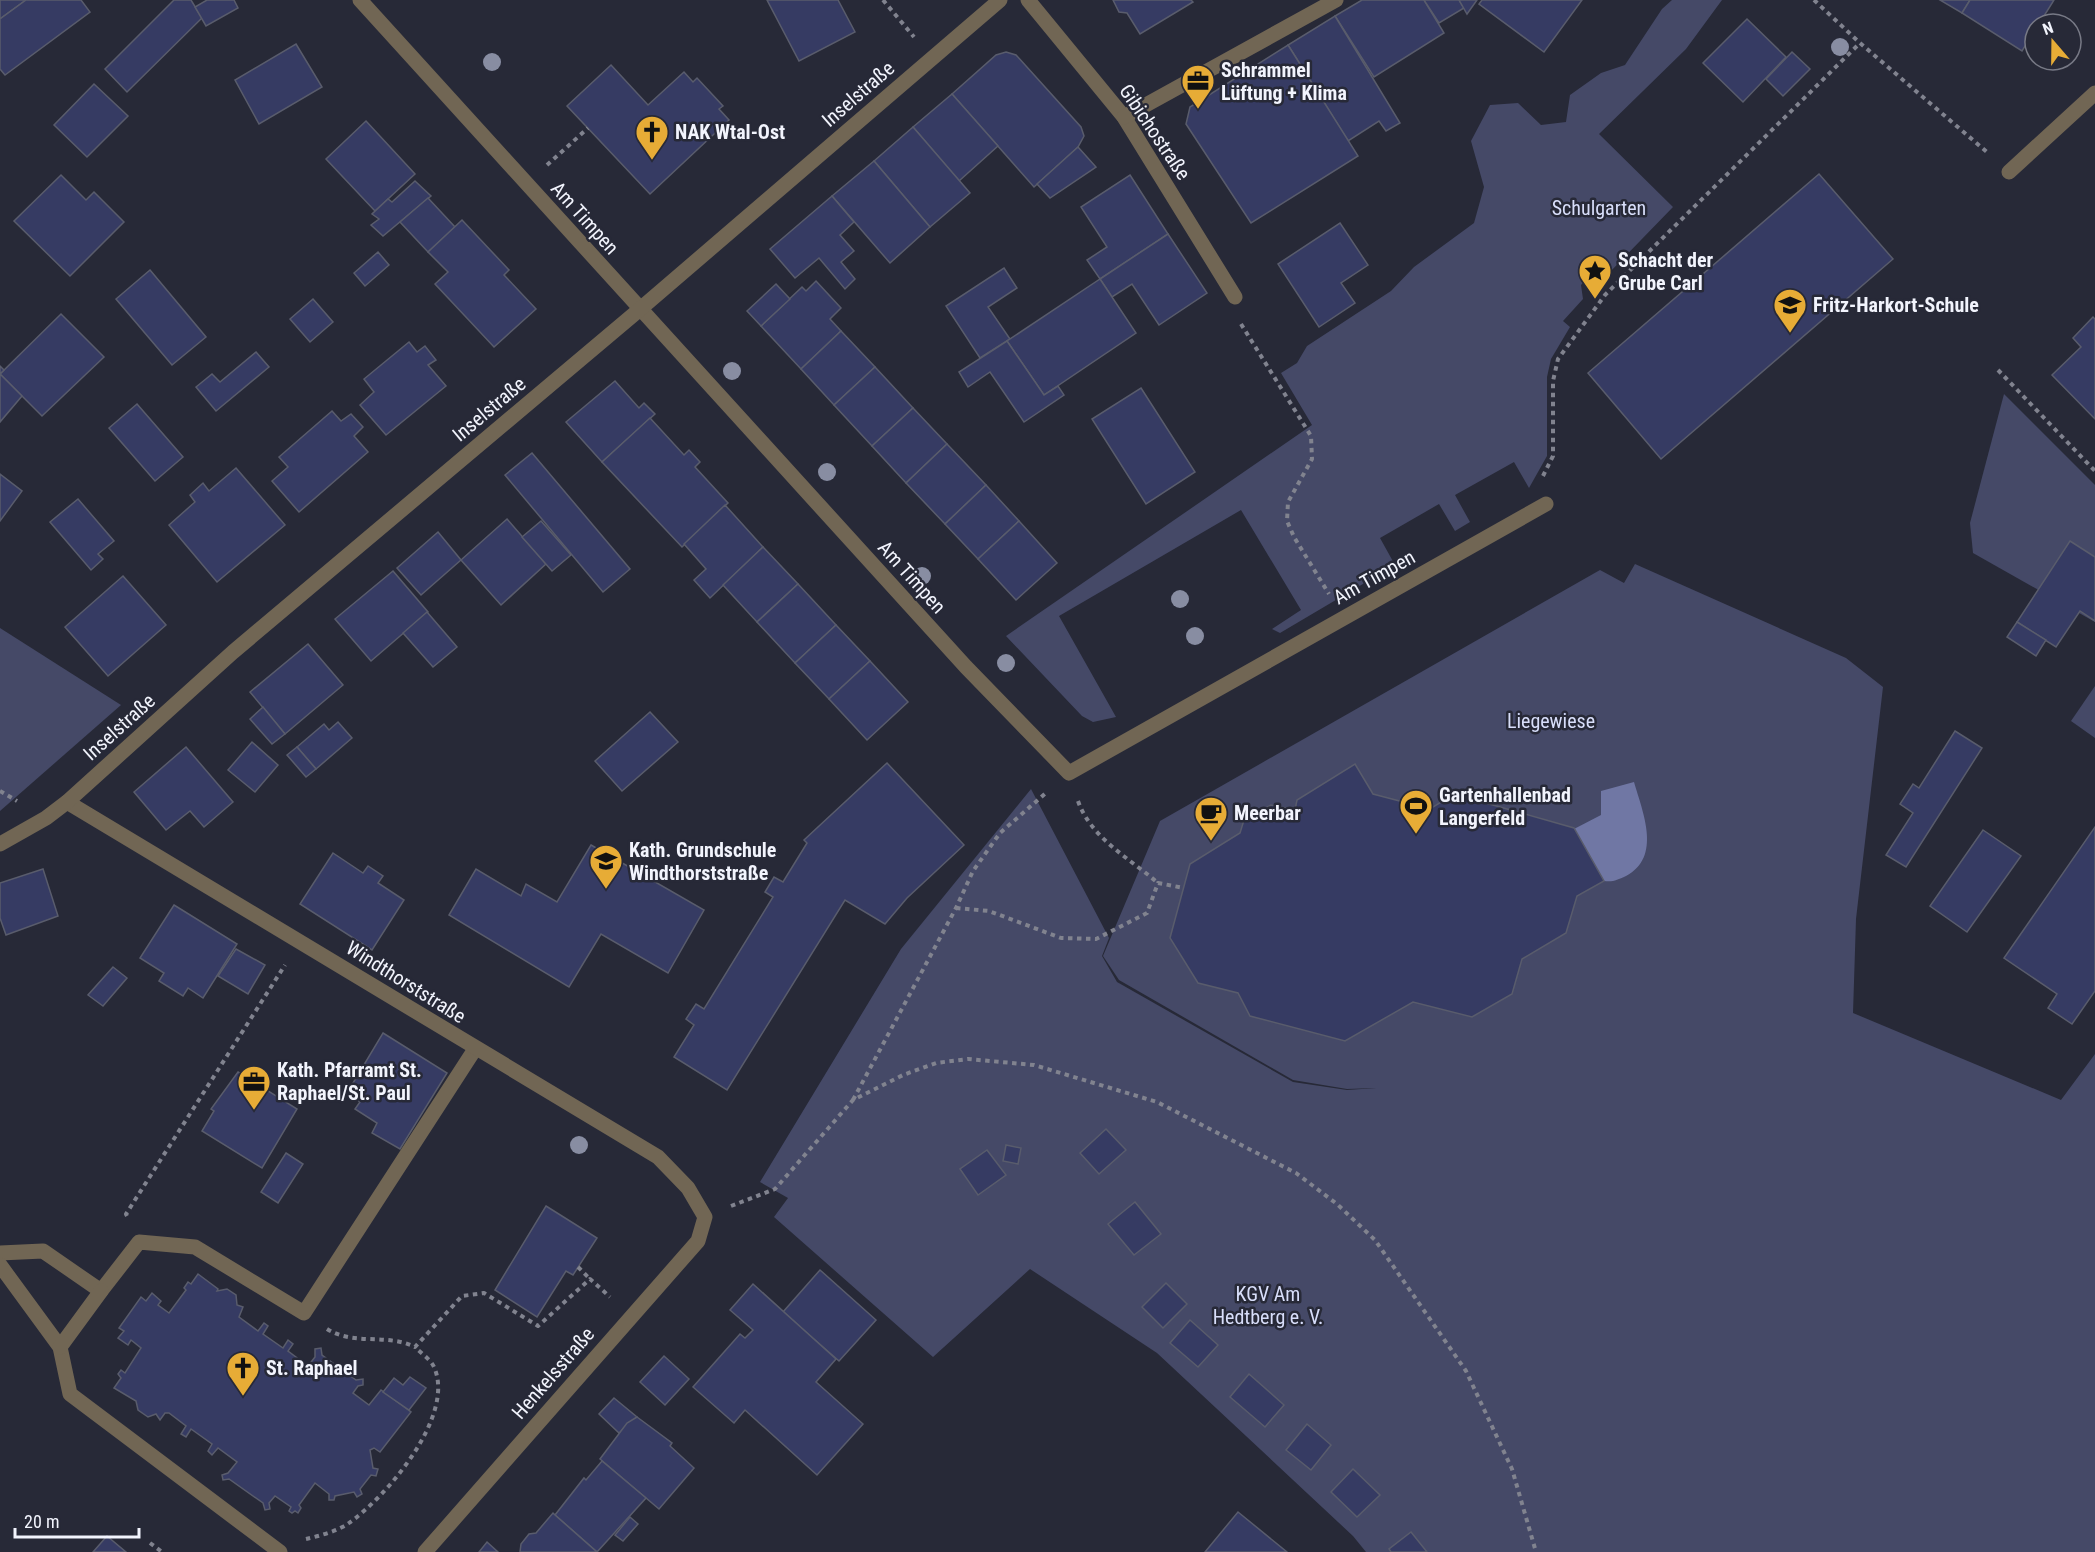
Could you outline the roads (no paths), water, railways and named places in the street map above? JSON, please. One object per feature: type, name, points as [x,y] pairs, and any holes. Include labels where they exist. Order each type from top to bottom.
[{"type":"street","name":"Am Timpen","points":[[360,0],[966,668],[1069,772],[1546,504]]},
{"type":"street","name":"Inselstraße","points":[[0,844],[46,818],[67,802],[233,652],[639,310],[1000,0]]},
{"type":"street","name":"Gibichostraße","points":[[1028,0],[1124,117],[1235,297]]},
{"type":"street","points":[[1124,117],[1336,0]]},
{"type":"street","points":[[2009,172],[2095,93]]},
{"type":"street","name":"Windthorststraße","points":[[67,802],[658,1157],[688,1188],[705,1217]]},
{"type":"street","points":[[60,1347],[139,1242],[195,1247],[304,1313],[475,1049]]},
{"type":"street","name":"Henkelsstraße","points":[[425,1552],[698,1241],[705,1217]]},
{"type":"street","points":[[0,1253],[43,1251],[101,1291]]},
{"type":"street","points":[[0,1265],[60,1347],[70,1394],[276,1549]]},
{"type":"place","name":"Schrammel Lüftung + Klima","points":[[1198,110]]},
{"type":"place","name":"NAK Wtal-Ost","points":[[652,161]]},
{"type":"place","name":"Schacht der Grube Carl","points":[[1595,300]]},
{"type":"place","name":"Fritz-Harkort-Schule","points":[[1790,334]]},
{"type":"place","name":"Gartenhallenbad Langerfeld","points":[[1416,835]]},
{"type":"place","name":"Meerbar","points":[[1211,842]]},
{"type":"place","name":"Kath. Grundschule Windthorststraße","points":[[606,890]]},
{"type":"place","name":"Kath. Pfarramt St. Raphael/St. Paul","points":[[254,1111]]},
{"type":"place","name":"St. Raphael","points":[[243,1397]]},
{"type":"park label","name":"Schulgarten","points":[[1599,208]]},
{"type":"park label","name":"Liegewiese","points":[[1551,721]]},
{"type":"park label","name":"KGV Am Hedtberg e. V.","points":[[1268,1306]]}]
